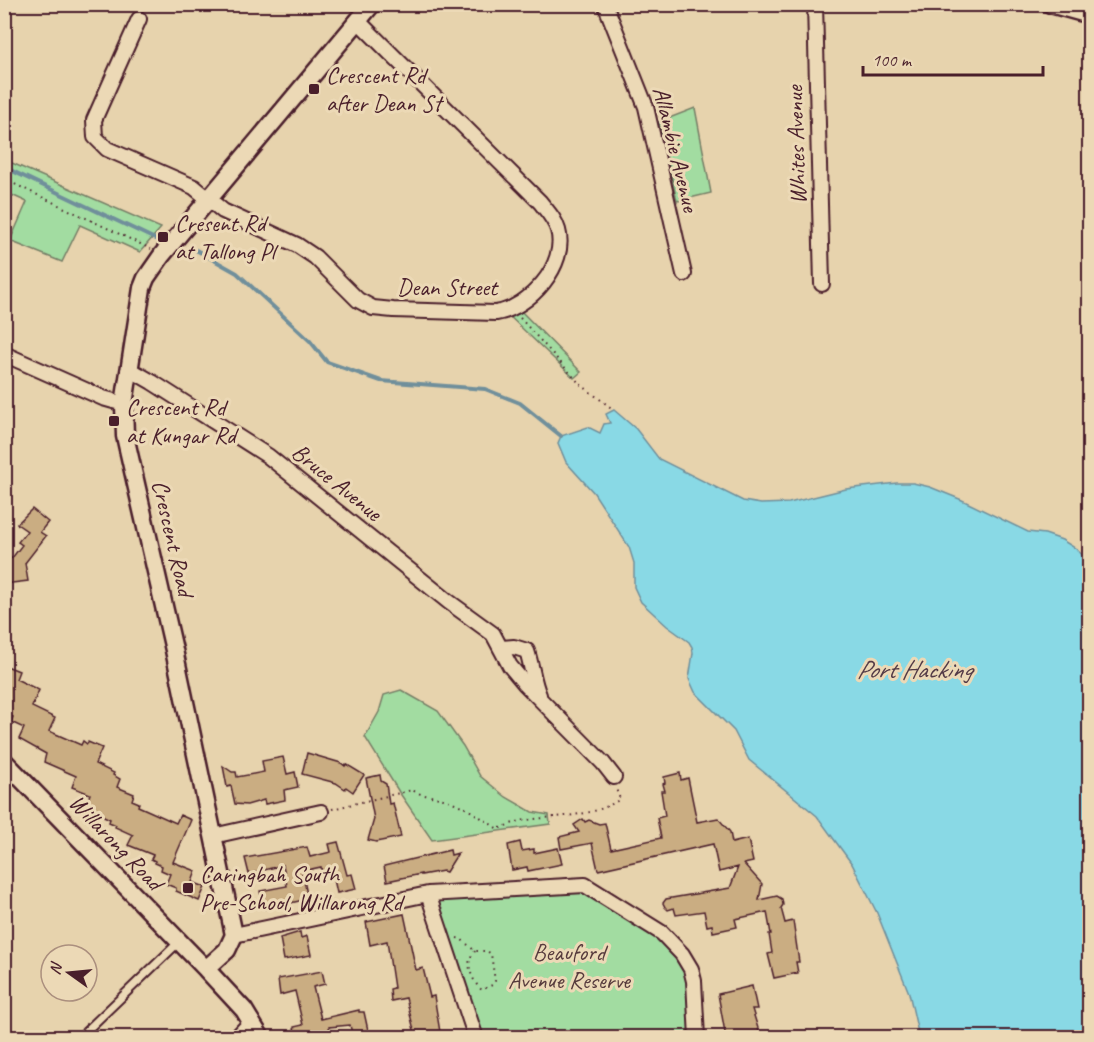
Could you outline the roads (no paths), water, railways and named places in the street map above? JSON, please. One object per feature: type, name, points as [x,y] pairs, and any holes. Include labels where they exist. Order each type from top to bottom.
[{"type":"street","name":"Crescent Road","points":[[234,935],[174,650],[125,436],[124,404],[142,288],[146,278],[208,199],[372,4]]},
{"type":"street","name":"Allambie Avenue","points":[[604,4],[646,107],[684,274]]},
{"type":"street","name":"Whites Avenue","points":[[815,4],[822,284]]},
{"type":"street","points":[[1050,4],[1089,15]]},
{"type":"street","name":"Dean Street","points":[[139,20],[94,120],[95,137],[107,149],[194,187],[223,211],[297,245],[315,257],[358,300],[374,308],[496,313],[511,309],[529,297],[554,266],[560,243],[558,230],[552,217],[540,202],[358,21]]},
{"type":"street","points":[[4,354],[103,398],[124,404]]},
{"type":"street","name":"Bruce Avenue","points":[[129,371],[152,382],[268,456],[449,602],[493,634],[510,666],[614,777]]},
{"type":"street","name":"Bruce Avenue","points":[[502,648],[513,647],[527,651],[541,700]]},
{"type":"street","name":"Willarong Road","points":[[4,761],[206,969],[252,1021],[261,1038]]},
{"type":"street","points":[[213,836],[321,812]]},
{"type":"street","points":[[206,969],[227,950],[234,935],[428,894],[585,885],[662,933],[682,954],[691,969],[694,981],[697,1038]]},
{"type":"street","points":[[428,894],[476,1038]]},
{"type":"street","points":[[236,1038],[252,1021]]},
{"type":"lane","points":[[79,1038],[179,942]]},
{"type":"water","name":"Port Hacking","points":[[614,410],[636,429],[659,459],[743,501],[761,504],[789,503],[846,489],[913,483],[962,500],[1028,532],[1045,534],[1062,540],[1089,561],[1089,1037],[919,1037],[909,993],[877,913],[852,864],[817,816],[749,760],[734,731],[695,692],[689,679],[692,647],[641,602],[634,587],[634,563],[629,547],[594,493],[566,462],[558,443],[561,436],[588,427],[600,433],[604,424],[610,423],[606,414]]},
{"type":"waterway","points":[[4,167],[155,239]]},
{"type":"waterway","points":[[196,250],[237,273],[310,341],[327,362],[381,381],[485,389],[520,403],[561,436]]},
{"type":"place","name":"Crescent Rd after Dean St","points":[[314,89]]},
{"type":"place","name":"Cresent Rd at Tallong Pl","points":[[163,237]]},
{"type":"place","name":"Crescent Rd at Kungar Rd","points":[[114,421]]},
{"type":"place","name":"Caringbah South Pre-School, Willarong Rd","points":[[188,888]]},
{"type":"park label","name":"Beauford Avenue Reserve","points":[[569,966]]}]
